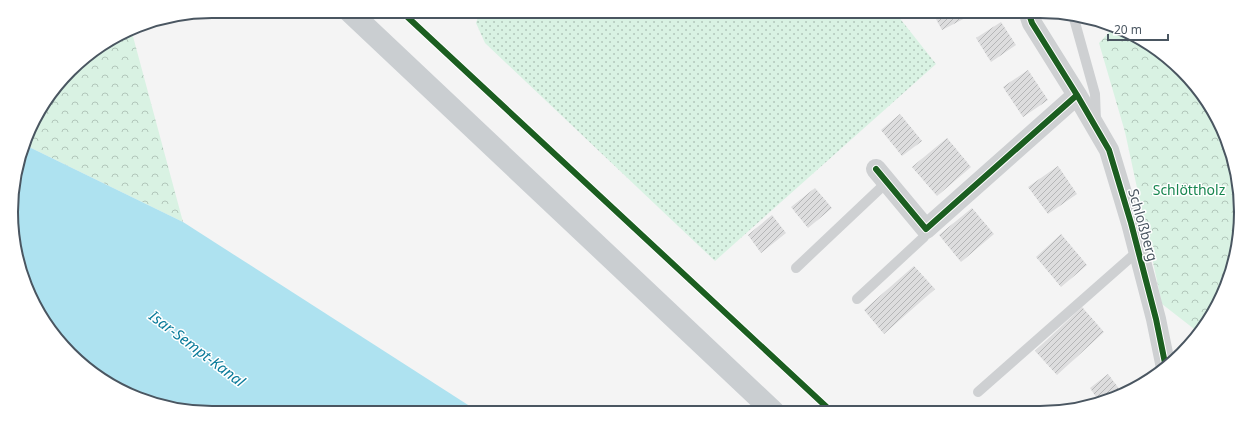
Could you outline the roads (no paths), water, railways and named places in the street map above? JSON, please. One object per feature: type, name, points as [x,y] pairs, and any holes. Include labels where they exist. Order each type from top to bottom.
[{"type":"main road","points":[[356,18],[768,406]]},
{"type":"street","name":"Schloßberg","points":[[1030,18],[1109,150],[1156,319],[1165,361]]},
{"type":"street","points":[[882,175],[926,229],[1077,95]]},
{"type":"lane","points":[[1075,22],[1095,94],[1097,129]]},
{"type":"lane","points":[[796,268],[882,175]]},
{"type":"lane","points":[[857,299],[924,237],[926,229]]},
{"type":"lane","points":[[978,392],[1138,251]]},
{"type":"water","name":"Isar-Sempt-Kanal","points":[[29,147],[183,222],[470,406],[199,406],[150,396],[115,380],[84,358],[66,340],[44,309],[28,274],[18,225],[18,199],[22,174]]},
{"type":"park label","name":"Schlöttholz","points":[[1189,190]]}]
